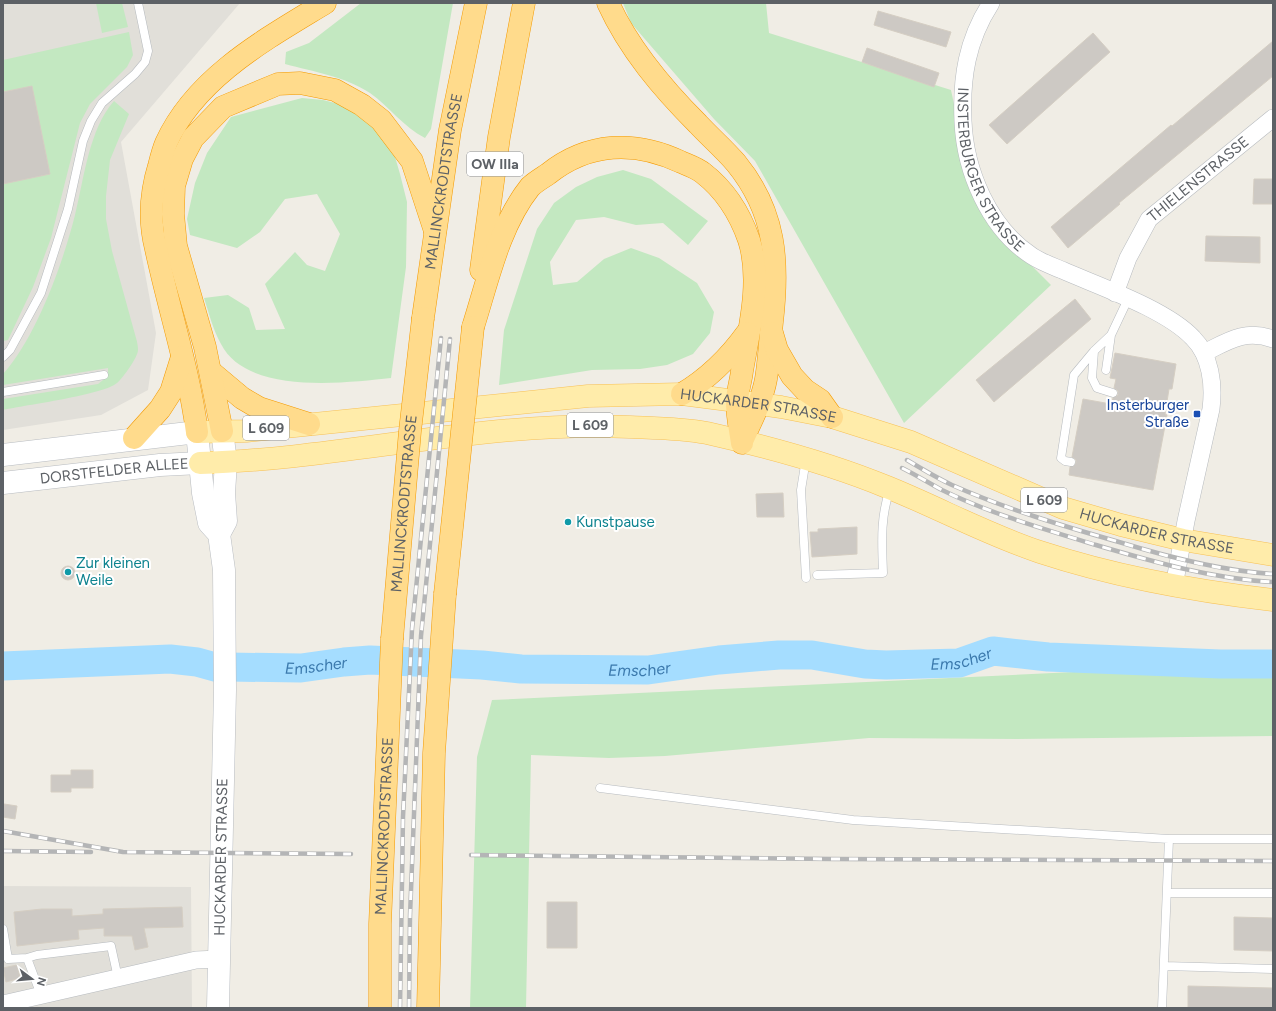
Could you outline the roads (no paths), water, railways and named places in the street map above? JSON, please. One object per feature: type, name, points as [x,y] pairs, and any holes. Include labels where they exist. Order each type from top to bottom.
[{"type":"highway","points":[[197,432],[194,408],[155,248],[152,211],[154,183],[166,143],[183,114],[205,87],[237,61],[325,3]]},
{"type":"highway","name":"MALLINCKRODTSTRASSE","points":[[380,1008],[380,924],[392,631],[410,430],[423,318],[450,130],[476,3]]},
{"type":"highway","name":"OW IIIa","points":[[473,327],[499,137],[524,3]]},
{"type":"highway","points":[[608,3],[633,50],[675,99],[736,162],[751,184],[763,208],[771,229],[774,247],[776,280],[766,380],[742,443]]},
{"type":"highway","points":[[222,431],[211,372],[196,313],[176,246],[173,214],[174,186],[182,159],[193,138],[223,107],[278,84],[300,83],[335,90],[362,105],[381,120],[412,161],[435,230]]},
{"type":"highway","points":[[428,1008],[434,753],[445,594],[473,327],[505,228],[531,187],[562,162],[590,150],[614,147],[637,148],[656,152],[702,172],[721,190],[743,224],[749,242],[753,266],[754,292],[737,401],[742,443]]},
{"type":"highway","points":[[682,394],[716,371],[732,354],[749,330]]},
{"type":"highway","points":[[772,332],[777,350],[792,376],[804,390],[820,400],[832,417]]},
{"type":"highway","points":[[134,438],[160,409],[171,392],[182,356]]},
{"type":"highway","points":[[211,372],[242,398],[259,408],[309,424]]},
{"type":"main road","name":"HUCKARDER STRASSE","points":[[197,432],[246,431],[588,396],[682,394],[758,404],[832,417],[912,442],[1063,508],[1121,525],[1183,540],[1273,555]]},
{"type":"main road","name":"L 609","points":[[226,462],[526,428],[586,425],[672,428],[706,433],[806,458],[848,471],[993,534],[1039,552],[1174,586],[1273,600]]},
{"type":"main road","name":"DORSTFELDER ALLEE","points":[[200,463],[226,462]]},
{"type":"street","name":"INSTERBURGER STRASSE","points":[[991,3],[982,17],[965,64],[962,99],[963,132],[972,175],[992,215],[1007,237],[1032,257],[1165,317],[1193,338],[1204,353],[1210,373],[1213,393],[1211,409],[1174,586]]},
{"type":"street","name":"THIELENSTRASSE","points":[[1121,296],[1128,258],[1149,219],[1273,118]]},
{"type":"street","points":[[1204,353],[1235,337],[1254,334],[1273,339]]},
{"type":"street","name":"HUCKARDER STRASSE","points":[[219,534],[226,521],[224,493],[226,462],[222,431]]},
{"type":"street","name":"DORSTFELDER ALLEE","points":[[3,455],[134,438],[197,432]]},
{"type":"street","name":"HUCKARDER STRASSE","points":[[197,432],[203,493],[209,523],[219,534],[224,570],[224,690],[218,1008]]},
{"type":"street","name":"DORSTFELDER ALLEE","points":[[3,483],[138,467],[200,463]]},
{"type":"street","points":[[3,1004],[196,960],[219,959]]},
{"type":"lane","points":[[3,357],[10,350],[41,293],[68,209],[83,141],[91,121],[102,103],[135,74],[145,62],[148,51],[138,3]]},
{"type":"lane","points":[[1106,370],[1111,336],[1121,296]]},
{"type":"lane","points":[[1071,462],[1065,461],[1061,458],[1070,391],[1074,375],[1094,351],[1111,336]]},
{"type":"lane","points":[[1094,351],[1092,378],[1097,388],[1114,393]]},
{"type":"lane","points":[[3,392],[104,374]]},
{"type":"lane","points":[[806,458],[801,490],[806,578]]},
{"type":"lane","points":[[817,575],[883,573],[881,526],[890,488]]},
{"type":"lane","points":[[600,788],[853,820],[1169,838],[1273,839]]},
{"type":"lane","points":[[1162,1008],[1169,838]]},
{"type":"lane","points":[[1167,893],[1273,893]]},
{"type":"lane","points":[[3,929],[8,959],[27,958],[37,955],[111,946],[118,978]]},
{"type":"lane","points":[[27,958],[41,995]]},
{"type":"lane","points":[[1164,966],[1273,969]]},
{"type":"waterway","name":"Emscher","points":[[3,666],[170,659],[197,662],[215,667],[301,668],[370,660],[482,665],[521,669],[648,670],[719,660],[779,655],[812,655],[865,664],[886,665],[959,663],[993,651],[1048,657],[1220,664],[1273,664]]},
{"type":"railway","points":[[400,1008],[403,817],[412,629],[441,338]]},
{"type":"railway","points":[[409,1008],[410,916],[421,636],[450,339]]},
{"type":"railway","points":[[907,460],[952,485],[972,494],[1056,523],[1156,553],[1214,567],[1273,574]]},
{"type":"railway","points":[[902,468],[961,499],[999,514],[1096,545],[1184,569],[1228,577],[1273,582]]},
{"type":"railway","points":[[3,831],[123,852],[351,854]]},
{"type":"railway","points":[[3,851],[91,852]]},
{"type":"railway","points":[[471,855],[832,859],[1273,861]]},
{"type":"place","name":"Insterburger Straße","points":[[1197,414]]},
{"type":"place","name":"Kunstpause","points":[[568,522]]},
{"type":"place","name":"Zur kleinen Weile","points":[[68,572]]}]
